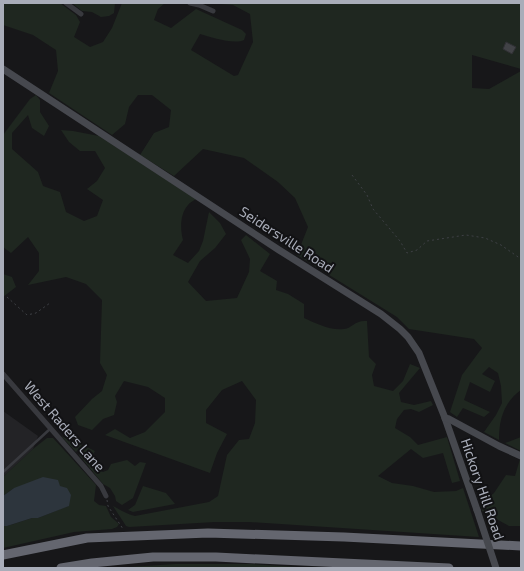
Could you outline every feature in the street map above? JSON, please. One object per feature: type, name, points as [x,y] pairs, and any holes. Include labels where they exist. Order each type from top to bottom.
[{"type":"highway","points":[[3,555],[87,538],[128,535],[216,533],[344,537],[521,546]]},
{"type":"highway","points":[[61,568],[92,563],[153,557],[216,557],[449,568]]},
{"type":"street","points":[[66,3],[81,14]]},
{"type":"street","points":[[190,3],[200,4],[213,11]]},
{"type":"street","name":"Seidersville Road","points":[[3,69],[279,250],[375,310],[400,329],[419,353],[445,418]]},
{"type":"street","name":"West Raders Lane","points":[[3,374],[50,429],[102,486],[106,496]]},
{"type":"street","points":[[445,418],[521,456]]},
{"type":"street","name":"Hickory Hill Road","points":[[445,418],[496,568]]},
{"type":"lane","points":[[3,472],[50,429]]},
{"type":"path","points":[[352,175],[367,195],[373,209],[400,242],[407,254],[417,250],[427,241],[466,235],[485,238],[501,245],[521,259]]},
{"type":"path","points":[[7,297],[27,315],[36,313],[50,303]]},
{"type":"path","points":[[106,496],[108,506],[128,535]]},
{"type":"shaded area","points":[[3,3],[60,3],[76,15],[80,22],[74,37],[90,47],[103,42],[112,28],[122,3],[165,3],[158,9],[154,20],[171,28],[196,9],[242,30],[246,34],[244,40],[234,42],[200,34],[191,50],[234,76],[238,75],[253,42],[250,14],[233,5],[209,3],[521,3],[521,69],[472,55],[472,88],[489,89],[521,71],[521,390],[510,400],[501,418],[499,440],[484,432],[496,415],[502,403],[501,386],[498,373],[489,367],[482,374],[495,381],[490,392],[470,382],[464,400],[490,412],[484,417],[463,408],[457,417],[450,412],[462,375],[482,348],[474,339],[409,329],[397,317],[297,255],[308,227],[295,198],[278,182],[244,158],[203,149],[174,176],[140,155],[154,133],[169,127],[171,110],[152,95],[138,95],[129,107],[125,124],[112,135],[49,93],[58,71],[56,50],[33,35],[3,25]]},
{"type":"shaded area","points":[[72,3],[115,3],[114,13],[109,16],[101,17],[92,12],[82,11]]},
{"type":"shaded area","points":[[36,95],[40,100],[40,112],[49,126],[44,136],[32,128],[28,115],[12,133],[12,149],[38,172],[43,186],[60,192],[66,212],[84,221],[97,216],[103,200],[87,189],[97,181],[105,168],[95,151],[80,151],[69,142],[61,130],[99,136],[196,199],[189,204],[183,213],[181,231],[183,240],[173,255],[188,263],[199,251],[203,241],[209,212],[220,223],[226,234],[215,248],[200,261],[188,282],[206,301],[237,298],[249,272],[250,259],[241,240],[246,235],[270,254],[260,271],[277,281],[276,290],[288,294],[304,304],[304,318],[334,329],[347,328],[356,323],[367,321],[369,357],[376,364],[372,375],[374,386],[393,391],[403,381],[410,364],[420,368],[399,393],[401,402],[414,405],[431,401],[433,405],[419,412],[411,409],[404,410],[397,419],[395,428],[410,437],[418,445],[447,437],[460,481],[452,483],[443,453],[423,458],[411,449],[378,476],[392,483],[413,486],[434,492],[456,491],[463,488],[479,537],[249,522],[126,526],[113,506],[135,516],[209,502],[218,496],[227,455],[239,440],[249,439],[255,423],[256,400],[242,381],[222,390],[206,410],[206,423],[227,434],[217,453],[210,473],[105,435],[115,429],[130,438],[145,432],[165,412],[165,398],[148,387],[124,381],[115,396],[117,402],[114,415],[103,419],[92,430],[78,425],[75,417],[102,391],[107,375],[100,363],[102,300],[86,284],[66,277],[28,285],[39,271],[39,253],[28,237],[11,253],[3,247],[3,135],[30,99]]},
{"type":"shaded area","points":[[3,274],[12,277],[16,287],[3,297]]},
{"type":"shaded area","points":[[3,411],[38,436],[33,449],[3,477]]},
{"type":"shaded area","points":[[61,436],[82,445],[76,452]]},
{"type":"shaded area","points":[[521,437],[521,451],[505,443]]},
{"type":"shaded area","points":[[47,438],[53,438],[96,485],[94,501],[99,505],[106,506],[111,517],[119,524],[117,527],[112,529],[74,532],[3,548],[3,526],[32,518],[38,518],[68,506],[14,488],[3,496],[3,477]]},
{"type":"shaded area","points":[[85,446],[95,451],[92,465],[103,472],[108,470],[111,464],[127,460],[135,466],[140,462],[146,463],[133,498],[122,505],[116,501],[110,488],[103,484],[79,455]]},
{"type":"shaded area","points":[[520,459],[521,526],[509,526],[482,511],[481,504],[494,493],[506,475],[515,476]]},
{"type":"shaded area","points":[[43,477],[58,480],[60,486],[67,488],[71,495],[69,506],[38,518],[32,518],[3,526],[3,496],[14,488]]},
{"type":"shaded area","points":[[143,486],[166,493],[175,504],[133,512],[128,510],[135,505]]},
{"type":"shaded area","points":[[175,564],[251,564],[314,568],[114,568]]},
{"type":"building","points":[[506,42],[516,47],[512,54],[503,49]]}]
